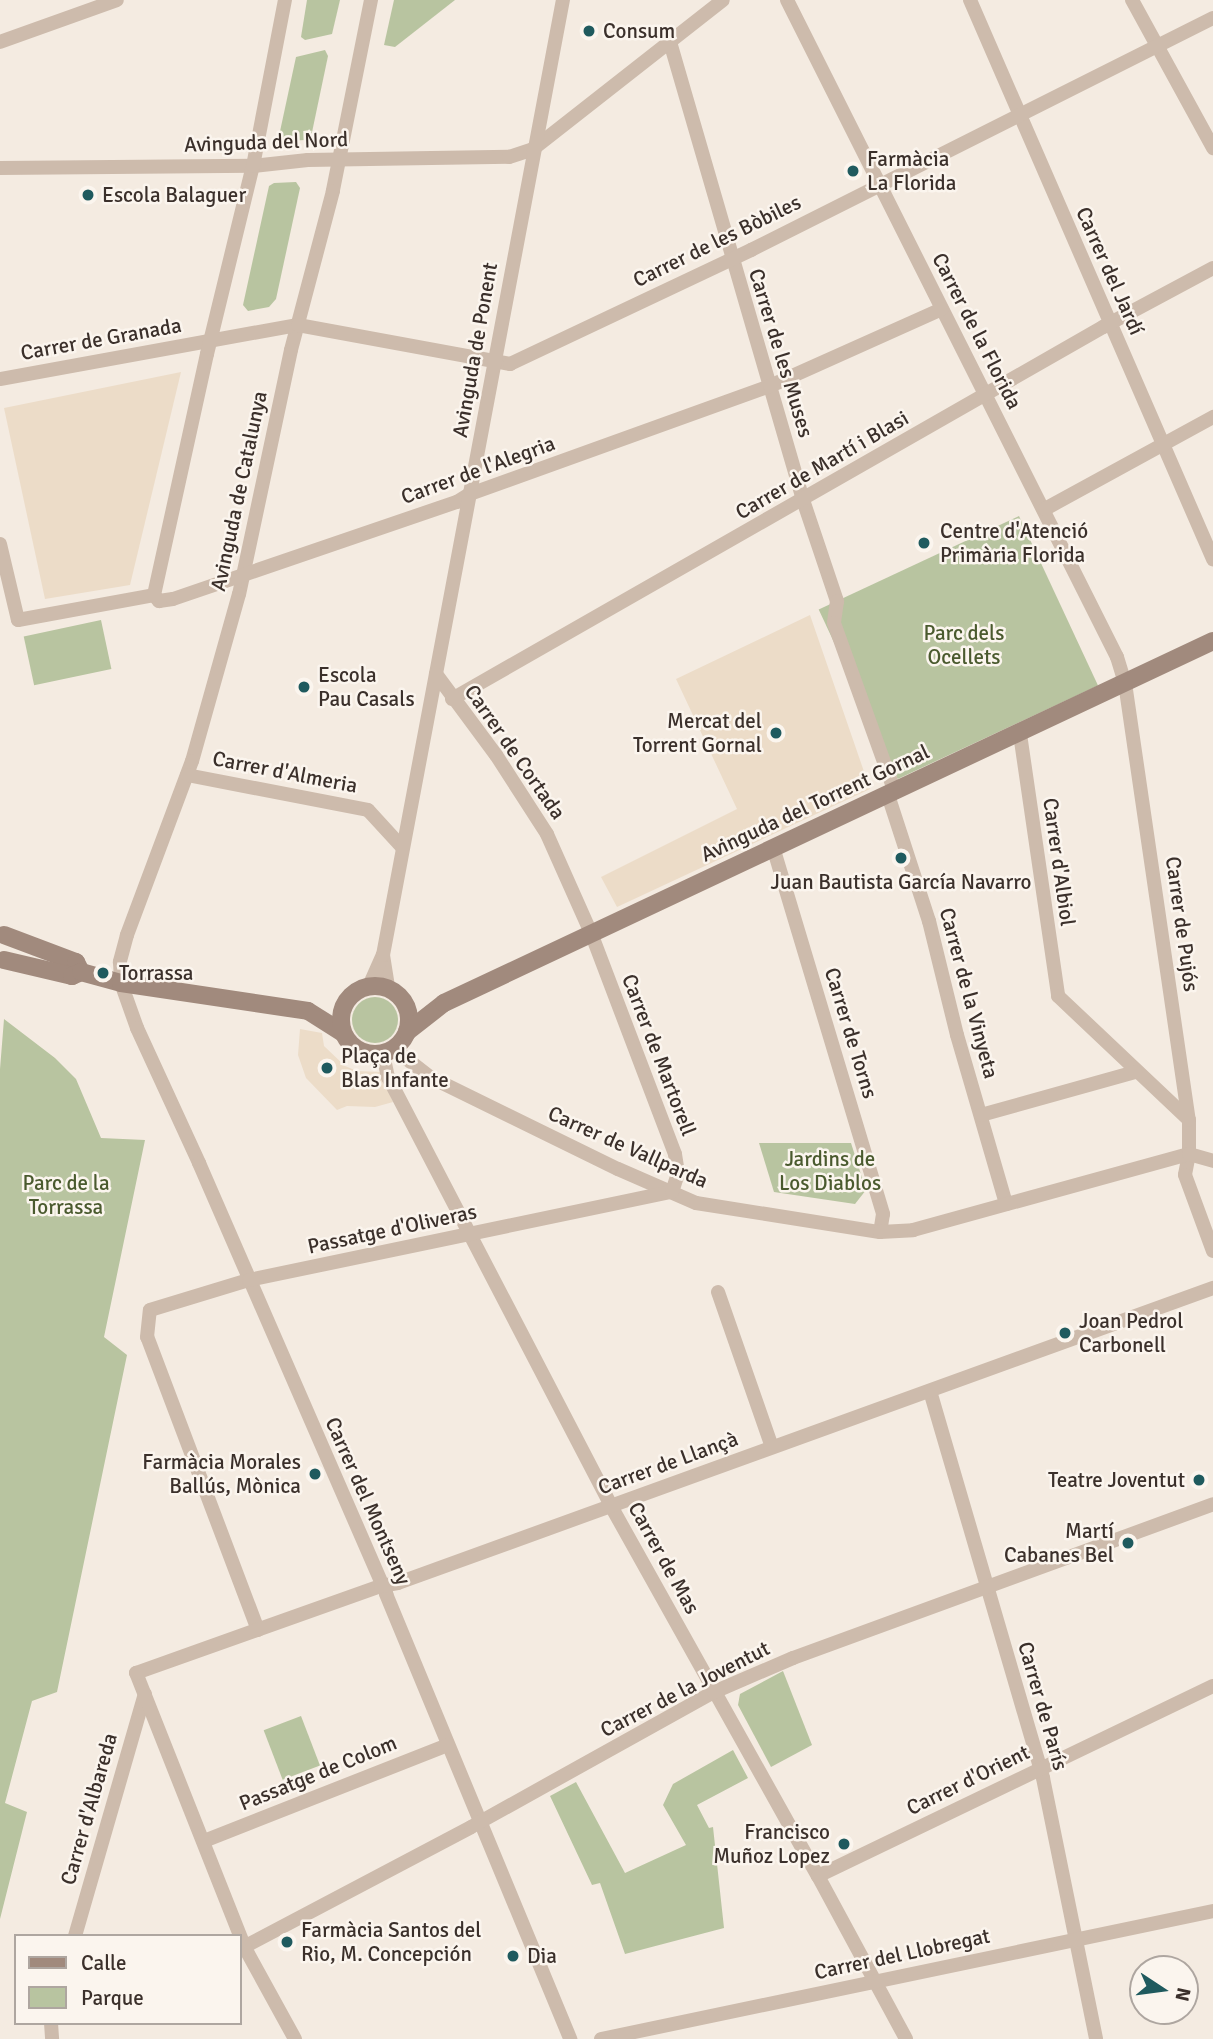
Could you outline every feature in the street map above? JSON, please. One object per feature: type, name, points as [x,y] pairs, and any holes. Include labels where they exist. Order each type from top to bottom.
[{"type":"street","points":[[0,42],[117,0]]},
{"type":"street","points":[[154,595],[210,340],[253,166],[285,0]]},
{"type":"street","name":"Avinguda de Catalunya","points":[[121,983],[120,962],[127,934],[187,775],[244,575],[298,325],[340,160],[371,0]]},
{"type":"street","name":"Avinguda de Ponent","points":[[369,986],[383,956],[401,846],[563,0]]},
{"type":"street","points":[[533,149],[723,0]]},
{"type":"street","name":"Carrer de la Florida","points":[[788,0],[985,395],[1045,509],[1117,657],[1125,683]]},
{"type":"street","name":"Carrer del Jardí","points":[[970,0],[1110,324],[1166,444],[1213,559]]},
{"type":"street","points":[[1132,0],[1213,148]]},
{"type":"street","name":"Carrer de les Bòbiles","points":[[210,340],[298,325],[494,362],[516,362],[731,259],[1213,18]]},
{"type":"street","name":"Carrer de les Muses","points":[[670,42],[731,259],[803,500],[837,601],[834,623],[891,793]]},
{"type":"street","name":"Avinguda del Nord","points":[[0,167],[253,166],[340,160],[509,158],[533,149]]},
{"type":"street","name":"Carrer de Martí i Blasi","points":[[452,699],[1213,268]]},
{"type":"street","name":"Carrer de l'Alegria","points":[[0,544],[18,620],[154,595],[159,601],[173,599],[457,502],[470,494],[770,386],[942,309]]},
{"type":"street","name":"Carrer de Granada","points":[[0,379],[210,340]]},
{"type":"street","points":[[1045,509],[1213,417]]},
{"type":"street","name":"Avinguda del Torrent Gornal","points":[[407,1032],[436,1006],[1020,734],[1213,641]]},
{"type":"street","name":"Carrer de Cortada","points":[[436,674],[532,807],[591,933]]},
{"type":"street","name":"Carrer de Pujós","points":[[1125,683],[1189,1120],[1189,1154],[1185,1175],[1213,1251]]},
{"type":"street","name":"Carrer d'Albiol","points":[[1020,734],[1058,996],[1135,1072]]},
{"type":"street","name":"Carrer d'Almeria","points":[[187,775],[368,810],[401,846]]},
{"type":"street","name":"Carrer de la Vinyeta","points":[[891,793],[929,921],[1006,1204]]},
{"type":"street","name":"Carrer de Torns","points":[[773,847],[883,1214],[880,1232]]},
{"type":"street","name":"Carrer de Martorell","points":[[591,933],[675,1154],[678,1173],[672,1192]]},
{"type":"street","points":[[4,935],[76,962],[81,972]]},
{"type":"street","name":"Avinguda de Ponent","points":[[383,956],[393,991]]},
{"type":"street","points":[[4,960],[72,976],[81,972],[121,983],[308,1011],[346,1001],[359,989],[369,986],[436,1006]]},
{"type":"street","name":"Carrer del Montseny","points":[[121,983],[137,1028],[249,1280],[481,1821],[570,2039]]},
{"type":"street","points":[[308,1011],[343,1034],[348,1042],[364,1053],[389,1051],[407,1032],[408,1011],[393,991]]},
{"type":"street","points":[[343,1034],[341,1017],[346,1001]]},
{"type":"street","name":"Carrer de Vallparda","points":[[389,1051],[430,1077],[618,1170],[714,1208],[880,1232],[906,1231],[1189,1154]]},
{"type":"street","name":"Carrer de Mas","points":[[389,1051],[388,1077],[611,1506],[906,2039]]},
{"type":"street","points":[[981,1115],[1135,1072],[1189,1120]]},
{"type":"street","points":[[1189,1154],[1213,1161]]},
{"type":"street","name":"Passatge d'Oliveras","points":[[258,1630],[147,1337],[150,1310],[249,1280],[672,1192]]},
{"type":"street","name":"Carrer de Llançà","points":[[145,1695],[136,1673],[381,1586],[398,1583],[1213,1288]]},
{"type":"street","points":[[718,1292],[772,1447]]},
{"type":"street","name":"Carrer de París","points":[[930,1391],[1040,1769],[1096,2039]]},
{"type":"street","name":"Carrer de la Joventut","points":[[242,1949],[714,1692],[793,1658],[1213,1504]]},
{"type":"street","name":"Carrer d'Orient","points":[[818,1876],[1213,1686]]},
{"type":"street","points":[[145,1695],[204,1841],[237,1934]]},
{"type":"street","name":"Carrer d'Albareda","points":[[76,1934],[145,1695]]},
{"type":"street","name":"Passatge de Colom","points":[[204,1841],[448,1745]]},
{"type":"street","name":"Carrer del Llobregat","points":[[601,2039],[1213,1910]]},
{"type":"street","points":[[242,1949],[295,2039]]},
{"type":"green space","points":[[307,0],[340,0],[332,34],[305,40],[301,37]]},
{"type":"green space","points":[[394,0],[455,0],[395,47],[384,45]]},
{"type":"green space","points":[[325,50],[328,56],[311,137],[306,140],[283,141],[279,136],[296,57]]},
{"type":"green space","points":[[296,182],[300,188],[276,299],[269,307],[248,311],[243,305],[269,186],[274,183]]},
{"type":"green space","name":"Parc dels Ocellets","points":[[1019,516],[1098,685],[898,779],[819,609]]},
{"type":"green space","points":[[101,620],[111,669],[34,685],[24,636]]},
{"type":"green space","points":[[375,997],[384,998],[391,1004],[397,1011],[397,1029],[391,1036],[384,1042],[375,1043],[366,1042],[359,1036],[353,1029],[352,1020],[353,1011],[359,1004],[366,998]]},
{"type":"green space","name":"Parc de la Torrassa","points":[[4,1019],[55,1058],[76,1079],[101,1138],[145,1140],[104,1337],[127,1355],[57,1692],[32,1701],[5,1803],[27,1812],[0,1919],[0,1069]]},
{"type":"green space","name":"Jardins de Los Diablos","points":[[759,1143],[851,1143],[866,1190],[855,1204],[774,1192]]},
{"type":"green space","points":[[783,1671],[812,1745],[771,1767],[738,1705],[740,1694]]},
{"type":"green space","points":[[301,1716],[320,1765],[283,1780],[264,1730]]},
{"type":"green space","points":[[733,1750],[748,1778],[697,1805],[709,1828],[713,1827],[724,1928],[625,1954],[600,1883],[592,1885],[550,1796],[576,1782],[625,1873],[686,1845],[663,1805],[673,1784]]},
{"type":"shaded area","points":[[181,372],[130,585],[45,599],[4,408]]},
{"type":"shaded area","points":[[810,615],[870,789],[617,907],[601,877],[737,809],[676,679]]},
{"type":"shaded area","name":"Plaça de Blas Infante","points":[[300,1029],[322,1033],[324,1046],[345,1066],[357,1071],[380,1072],[393,1102],[375,1107],[347,1106],[337,1110],[306,1078],[298,1055]]},
{"type":"place","name":"Consum","points":[[589,31]]},
{"type":"place","name":"Farmàcia La Florida","points":[[853,171]]},
{"type":"place","name":"Escola Balaguer","points":[[88,195]]},
{"type":"place","name":"Centre d'Atenció Primària Florida","points":[[924,543]]},
{"type":"place","name":"Escola Pau Casals","points":[[304,687]]},
{"type":"place","name":"Mercat del Torrent Gornal","points":[[776,733]]},
{"type":"place","name":"Juan Bautista García Navarro","points":[[901,858]]},
{"type":"place","name":"Torrassa","points":[[103,973]]},
{"type":"place","name":"Plaça de Blas Infante","points":[[327,1068]]},
{"type":"place","name":"Joan Pedrol Carbonell","points":[[1065,1333]]},
{"type":"place","name":"Farmàcia Morales Ballús, Mònica","points":[[315,1474]]},
{"type":"place","name":"Teatre Joventut","points":[[1199,1480]]},
{"type":"place","name":"Martí Cabanes Bel","points":[[1128,1543]]},
{"type":"place","name":"Francisco Muñoz Lopez","points":[[844,1844]]},
{"type":"place","name":"Farmàcia Santos del Rio, M. Concepción","points":[[287,1942]]},
{"type":"place","name":"Dia","points":[[513,1956]]}]
